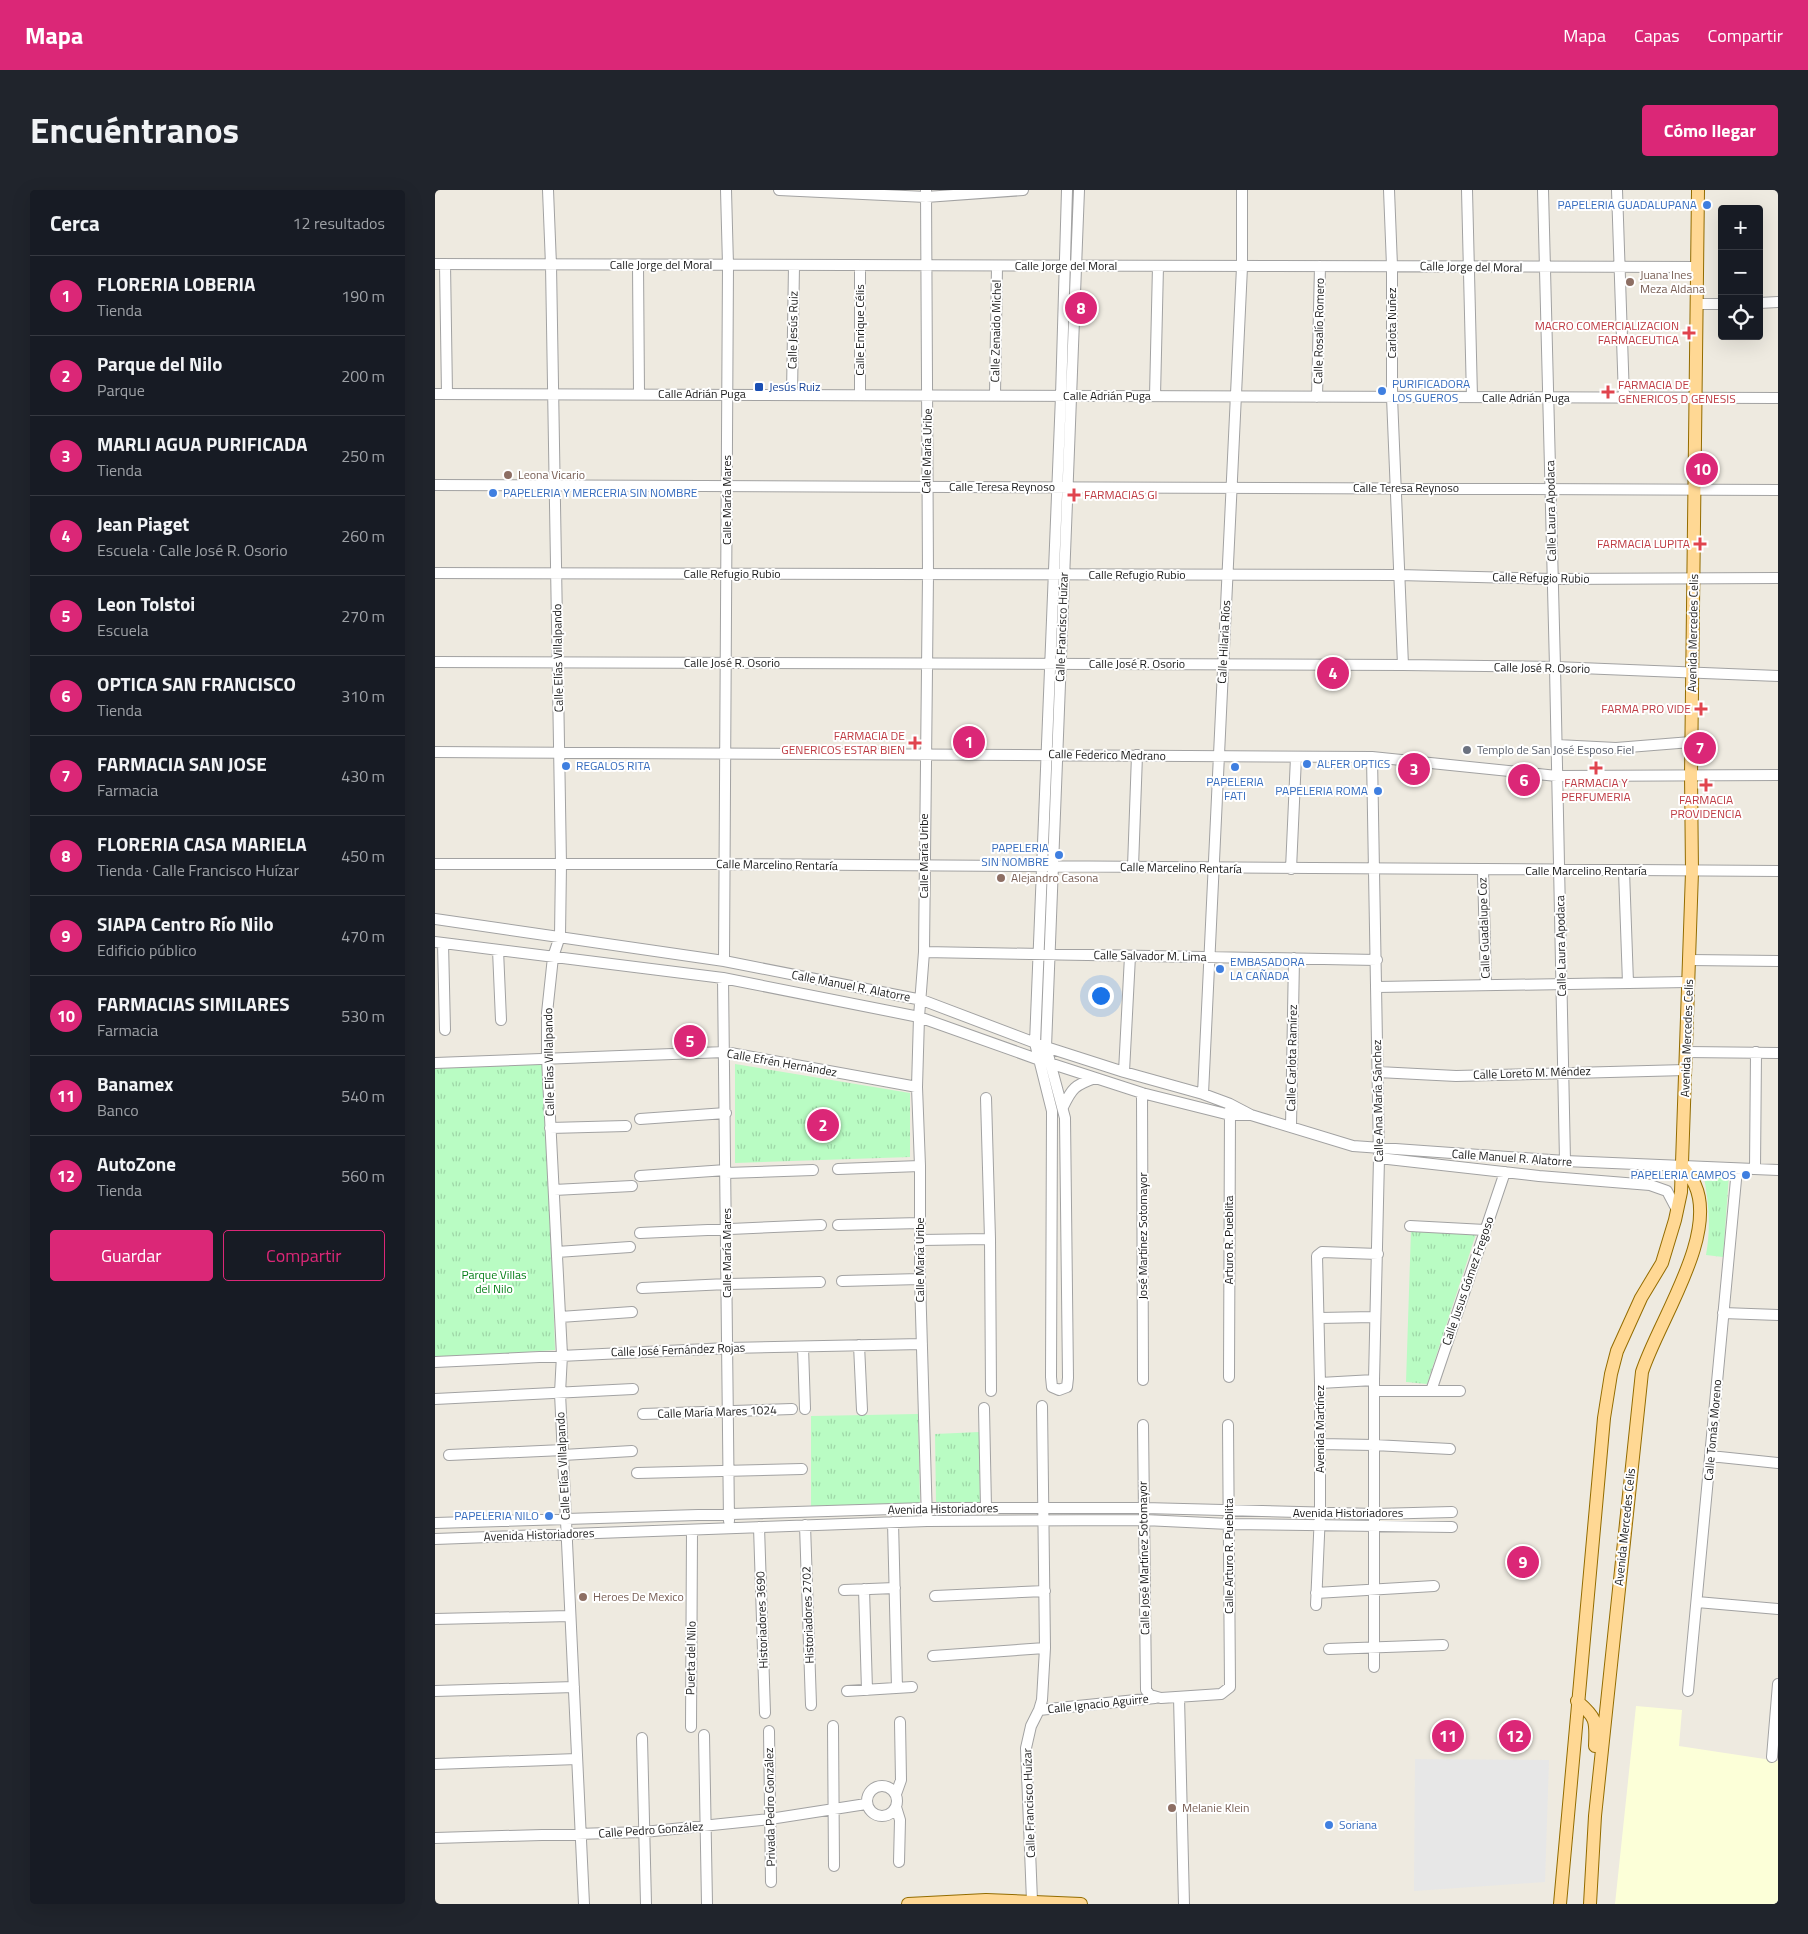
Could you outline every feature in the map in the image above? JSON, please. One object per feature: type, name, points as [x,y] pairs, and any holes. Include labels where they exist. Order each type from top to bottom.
[{"type":"main road","name":"Avenida Mercedes Celis","points":[[1560,1904],[1604,1418],[1611,1374],[1625,1331],[1662,1263],[1681,1192],[1692,872],[1691,742],[1698,190]]},
{"type":"main road","name":"Avenida Mercedes Celis","points":[[1590,1904],[1595,1816],[1642,1372],[1655,1336],[1689,1267],[1699,1227],[1696,1185],[1682,1166]]},
{"type":"main road","points":[[1577,1701],[1594,1717],[1595,1723],[1591,1797],[1595,1816]]},
{"type":"main road","points":[[914,1904],[986,1900],[1081,1904]]},
{"type":"street","name":"Calle Elías Villalpando","points":[[548,190],[557,572],[561,864],[560,936],[553,957],[547,1013],[547,1058],[562,1355],[560,1393],[570,1616],[585,1904]]},
{"type":"street","name":"Calle María Mares","points":[[724,961],[728,265],[726,190]]},
{"type":"street","points":[[779,190],[927,193],[1023,190]]},
{"type":"street","name":"Calle Francisco Huízar","points":[[1047,866],[1050,954],[1047,1047],[1049,1063],[1063,1107],[1066,1124],[1068,1378],[1067,1387],[1059,1390],[1052,1387],[1051,1377],[1052,1111],[1037,1059],[1035,1043],[1039,954],[1047,866],[1052,754],[1061,664],[1068,487],[1065,266],[1067,190]]},
{"type":"street","name":"Calle Francisco Huízar","points":[[1052,754],[1049,664],[1056,487],[1066,396],[1076,266],[1079,190]]},
{"type":"street","name":"Calle Hilaria Ríos","points":[[1203,1094],[1242,266],[1242,190]]},
{"type":"street","name":"Carlota Nuñez","points":[[1389,190],[1392,266],[1393,397],[1403,666]]},
{"type":"street","points":[[1467,190],[1471,398]]},
{"type":"street","name":"Calle Laura Apodaca","points":[[1543,190],[1565,1161]]},
{"type":"street","points":[[1617,190],[1624,398]]},
{"type":"street","name":"Calle María Uribe","points":[[927,193],[927,575],[924,952],[919,1017],[917,1087],[927,1521]]},
{"type":"street","name":"Calle Jorge del Moral","points":[[440,264],[1392,266],[1469,268],[1697,267]]},
{"type":"street","points":[[440,264],[447,394]]},
{"type":"street","points":[[638,265],[639,394]]},
{"type":"street","name":"Calle Jesús Ruiz","points":[[792,395],[794,265]]},
{"type":"street","name":"Calle Enrique Célis","points":[[860,266],[860,395]]},
{"type":"street","name":"Calle Zenaido Michel","points":[[995,395],[997,266]]},
{"type":"street","points":[[1155,396],[1158,266]]},
{"type":"street","name":"Calle Rosalío Romero","points":[[1317,397],[1320,266]]},
{"type":"street","points":[[1763,303],[1778,302]]},
{"type":"street","points":[[1697,304],[1718,304]]},
{"type":"street","name":"Calle Adrián Puga","points":[[435,394],[1778,398]]},
{"type":"street","name":"Calle Teresa Reynoso","points":[[435,485],[1778,490]]},
{"type":"street","name":"Calle Refugio Rubio","points":[[435,573],[1399,575],[1552,579],[1778,578]]},
{"type":"street","name":"Calle José R. Osorio","points":[[435,662],[1223,664],[1555,668],[1778,676]]},
{"type":"street","points":[[1557,745],[1616,748],[1691,742]]},
{"type":"street","name":"Calle Federico Medrano","points":[[435,752],[1372,757],[1557,776],[1778,775]]},
{"type":"street","points":[[1133,867],[1137,755]]},
{"type":"street","points":[[1291,869],[1296,757]]},
{"type":"street","name":"Calle Ana María Sánchez","points":[[1372,757],[1379,1153],[1374,1380],[1374,1667]]},
{"type":"street","name":"Calle Marcelino Rentaría","points":[[435,864],[724,864],[1374,870],[1778,871]]},
{"type":"street","name":"Calle Guadalupe Coz","points":[[1483,870],[1486,985]]},
{"type":"street","points":[[1625,871],[1629,983]]},
{"type":"street","name":"Calle Manuel R. Alatorre","points":[[435,918],[724,961],[921,1000],[1035,1043],[1124,1072],[1203,1094],[1230,1104],[1251,1115],[1379,1153],[1778,1170]]},
{"type":"street","points":[[439,943],[445,1030]]},
{"type":"street","name":"Calle Manuel R. Alatorre","points":[[439,943],[723,978],[919,1017],[1037,1059],[1142,1093],[1229,1115],[1251,1115]]},
{"type":"street","points":[[498,950],[501,1020]]},
{"type":"street","name":"Calle Salvador M. Lima","points":[[924,952],[1377,960]]},
{"type":"street","points":[[1124,1072],[1130,956]]},
{"type":"street","name":"Calle Carlota Ramírez","points":[[1291,1127],[1294,958]]},
{"type":"street","points":[[1689,960],[1778,960]]},
{"type":"street","name":"Calle María Mares","points":[[723,978],[726,1113],[729,1529]]},
{"type":"street","points":[[1377,986],[1688,982]]},
{"type":"street","name":"Calle Efrén Hernández","points":[[435,1063],[725,1052],[917,1087]]},
{"type":"street","points":[[1686,1052],[1778,1052]]},
{"type":"street","points":[[1755,1169],[1756,1052]]},
{"type":"street","name":"Calle Loreto M. Méndez","points":[[1378,1072],[1456,1076],[1686,1070]]},
{"type":"street","points":[[1063,1107],[1073,1087],[1095,1078]]},
{"type":"street","name":"José Martínez Sotomayor","points":[[1142,1093],[1143,1380]]},
{"type":"street","points":[[986,1098],[990,1239],[991,1391]]},
{"type":"street","name":"Arturo R. Pueblita","points":[[1229,1377],[1230,1104]]},
{"type":"street","points":[[640,1119],[726,1113]]},
{"type":"street","points":[[550,1128],[626,1126]]},
{"type":"street","points":[[1379,1153],[1505,1172],[1650,1185],[1667,1191],[1677,1210]]},
{"type":"street","points":[[838,1169],[920,1166]]},
{"type":"street","name":"Calle Tomás Moreno","points":[[1688,1691],[1737,1169]]},
{"type":"street","points":[[640,1176],[813,1170]]},
{"type":"street","name":"Calle Jusus Gómez Fregoso","points":[[1431,1391],[1505,1172]]},
{"type":"street","points":[[554,1190],[631,1186]]},
{"type":"street","points":[[838,1225],[920,1223]]},
{"type":"street","points":[[641,1233],[821,1225]]},
{"type":"street","points":[[1410,1226],[1485,1230]]},
{"type":"street","points":[[1052,1237],[1067,1238]]},
{"type":"street","points":[[921,1240],[990,1239]]},
{"type":"street","points":[[557,1252],[630,1247]]},
{"type":"street","name":"Avenida Martínez","points":[[1316,1605],[1320,1513],[1321,1382],[1317,1256],[1322,1252],[1378,1254]]},
{"type":"street","points":[[841,1281],[920,1279]]},
{"type":"street","points":[[641,1288],[820,1282]]},
{"type":"street","points":[[560,1317],[632,1312]]},
{"type":"street","points":[[1723,1313],[1778,1316]]},
{"type":"street","points":[[1319,1318],[1375,1318]]},
{"type":"street","name":"Calle José Fernández Rojas","points":[[435,1362],[728,1348],[922,1344]]},
{"type":"street","points":[[859,1345],[862,1410]]},
{"type":"street","points":[[803,1346],[805,1408]]},
{"type":"street","points":[[1321,1382],[1374,1380]]},
{"type":"street","points":[[435,1399],[633,1389]]},
{"type":"street","points":[[1375,1391],[1460,1391]]},
{"type":"street","name":"Calle Francisco Huízar","points":[[1032,1901],[1026,1748],[1031,1726],[1042,1700],[1045,1648],[1042,1406]]},
{"type":"street","points":[[984,1408],[986,1508]]},
{"type":"street","name":"Calle María Mares 1024","points":[[643,1414],[728,1410],[792,1410]]},
{"type":"street","name":"Calle José Martínez Sotomayor","points":[[1143,1425],[1146,1690]]},
{"type":"street","name":"Calle Arturo R. Pueblita","points":[[1228,1425],[1230,1687]]},
{"type":"street","points":[[1320,1444],[1451,1449]]},
{"type":"street","points":[[449,1455],[632,1451]]},
{"type":"street","points":[[1710,1456],[1778,1463]]},
{"type":"street","points":[[637,1473],[802,1469]]},
{"type":"street","name":"Avenida Historiadores","points":[[435,1524],[927,1508],[1144,1508],[1375,1514],[1452,1512]]},
{"type":"street","name":"Avenida Historiadores","points":[[435,1539],[927,1521],[1144,1520],[1229,1524],[1452,1527]]},
{"type":"street","points":[[893,1522],[897,1688]]},
{"type":"street","name":"Historiadores 2702","points":[[805,1525],[811,1705]]},
{"type":"street","name":"Historiadores 3690","points":[[759,1527],[765,1713]]},
{"type":"street","name":"Puerta del Nilo","points":[[691,1727],[693,1530]]},
{"type":"street","points":[[1316,1593],[1434,1586]]},
{"type":"street","points":[[843,1590],[895,1588]]},
{"type":"street","points":[[864,1589],[867,1690]]},
{"type":"street","points":[[935,1596],[1045,1591]]},
{"type":"street","points":[[1697,1602],[1778,1609]]},
{"type":"street","points":[[435,1619],[570,1616]]},
{"type":"street","points":[[1329,1649],[1443,1645]]},
{"type":"street","points":[[933,1656],[1045,1648]]},
{"type":"street","points":[[1772,1758],[1778,1684]]},
{"type":"street","points":[[435,1691],[574,1687]]},
{"type":"street","points":[[847,1691],[912,1687]]},
{"type":"street","name":"Calle Ignacio Aguirre","points":[[1039,1710],[1157,1697],[1221,1694],[1230,1687]]},
{"type":"street","name":"Calle Ignacio Aguirre","points":[[1146,1690],[1150,1695],[1157,1697]]},
{"type":"street","points":[[1179,1697],[1184,1904]]},
{"type":"street","points":[[899,1862],[900,1820],[896,1807],[896,1794],[901,1780],[900,1722]]},
{"type":"street","points":[[833,1726],[834,1866]]},
{"type":"street","name":"Privada Pedro González","points":[[769,1731],[771,1882]]},
{"type":"street","points":[[704,1735],[707,1904]]},
{"type":"street","points":[[642,1738],[646,1904]]},
{"type":"street","points":[[435,1764],[577,1759]]},
{"type":"street","points":[[896,1794],[885,1786],[877,1786],[867,1796],[867,1804],[876,1815],[883,1816],[891,1813],[896,1807]]},
{"type":"street","name":"Calle Pedro González","points":[[435,1838],[644,1832],[770,1819],[867,1804]]},
{"type":"shaded area","points":[[1636,1706],[1682,1710],[1679,1746],[1778,1761],[1778,1904],[1615,1904]]},
{"type":"shaded area","points":[[1415,1759],[1549,1760],[1545,1882],[1414,1891]]},
{"type":"green space","name":"Parque Villas del Nilo","points":[[545,1060],[555,1350],[435,1358],[435,1065]]},
{"type":"green space","points":[[735,1064],[910,1093],[910,1157],[735,1163]]},
{"type":"green space","points":[[1703,1173],[1729,1175],[1723,1257],[1706,1255],[1709,1214]]},
{"type":"green space","points":[[1411,1230],[1476,1234],[1427,1384],[1406,1382]]},
{"type":"green space","points":[[918,1414],[920,1503],[811,1506],[811,1416]]},
{"type":"green space","points":[[979,1432],[980,1503],[936,1503],[935,1434]]},
{"type":"place","name":"PAPELERIA GUADALUPANA","points":[[1707,205]]},
{"type":"place","name":"Juana Ines Meza Aldana","points":[[1630,282]]},
{"type":"place","name":"FLORERIA CASA MARIELA","points":[[1081,308]]},
{"type":"place","name":"MACRO COMERCIALIZACION FARMACEUTICA","points":[[1689,333]]},
{"type":"place","name":"Jesús Ruiz","points":[[759,387]]},
{"type":"place","name":"PURIFICADORA LOS GUEROS","points":[[1382,391]]},
{"type":"place","name":"FARMACIA DE GENERICOS D GENESIS","points":[[1608,392]]},
{"type":"place","name":"FARMACIAS SIMILARES","points":[[1702,469]]},
{"type":"place","name":"Leona Vicario","points":[[508,475]]},
{"type":"place","name":"PAPELERIA Y MERCERIA SIN NOMBRE","points":[[493,493]]},
{"type":"place","name":"FARMACIAS GI","points":[[1074,495]]},
{"type":"place","name":"FARMACIA LUPITA","points":[[1700,544]]},
{"type":"place","name":"Jean Piaget","points":[[1333,673]]},
{"type":"place","name":"FARMA PRO VIDE","points":[[1701,709]]},
{"type":"place","name":"FLORERIA LOBERIA","points":[[969,742]]},
{"type":"place","name":"FARMACIA DE GENERICOS ESTAR BIEN","points":[[915,743]]},
{"type":"place","name":"FARMACIA SAN JOSE","points":[[1700,748]]},
{"type":"place","name":"Templo de San José Esposo Fiel","points":[[1467,750]]},
{"type":"place","name":"ALFER OPTICS","points":[[1307,764]]},
{"type":"place","name":"REGALOS RITA","points":[[566,766]]},
{"type":"place","name":"PAPELERIA FATI","points":[[1235,767]]},
{"type":"place","name":"FARMACIA Y PERFUMERIA","points":[[1596,768]]},
{"type":"place","name":"MARLI AGUA PURIFICADA","points":[[1414,769]]},
{"type":"place","name":"OPTICA SAN FRANCISCO","points":[[1524,780]]},
{"type":"place","name":"FARMACIA PROVIDENCIA","points":[[1706,785]]},
{"type":"place","name":"PAPELERIA ROMA","points":[[1378,791]]},
{"type":"place","name":"PAPELERIA SIN NOMBRE","points":[[1059,855]]},
{"type":"place","name":"Alejandro Casona","points":[[1001,878]]},
{"type":"place","name":"EMBASADORA LA CAÑADA","points":[[1220,969]]},
{"type":"place","name":"Leon Tolstoi","points":[[690,1041]]},
{"type":"place","name":"Parque del Nilo","points":[[823,1125]]},
{"type":"place","name":"PAPELERIA CAMPOS","points":[[1746,1175]]},
{"type":"place","name":"PAPELERIA NILO","points":[[549,1516]]},
{"type":"place","name":"SIAPA Centro Río Nilo","points":[[1523,1562]]},
{"type":"place","name":"Heroes De Mexico","points":[[583,1597]]},
{"type":"place","name":"Banamex","points":[[1448,1736]]},
{"type":"place","name":"AutoZone","points":[[1515,1736]]},
{"type":"place","name":"Melanie Klein","points":[[1172,1808]]},
{"type":"place","name":"Soriana","points":[[1329,1825]]}]
